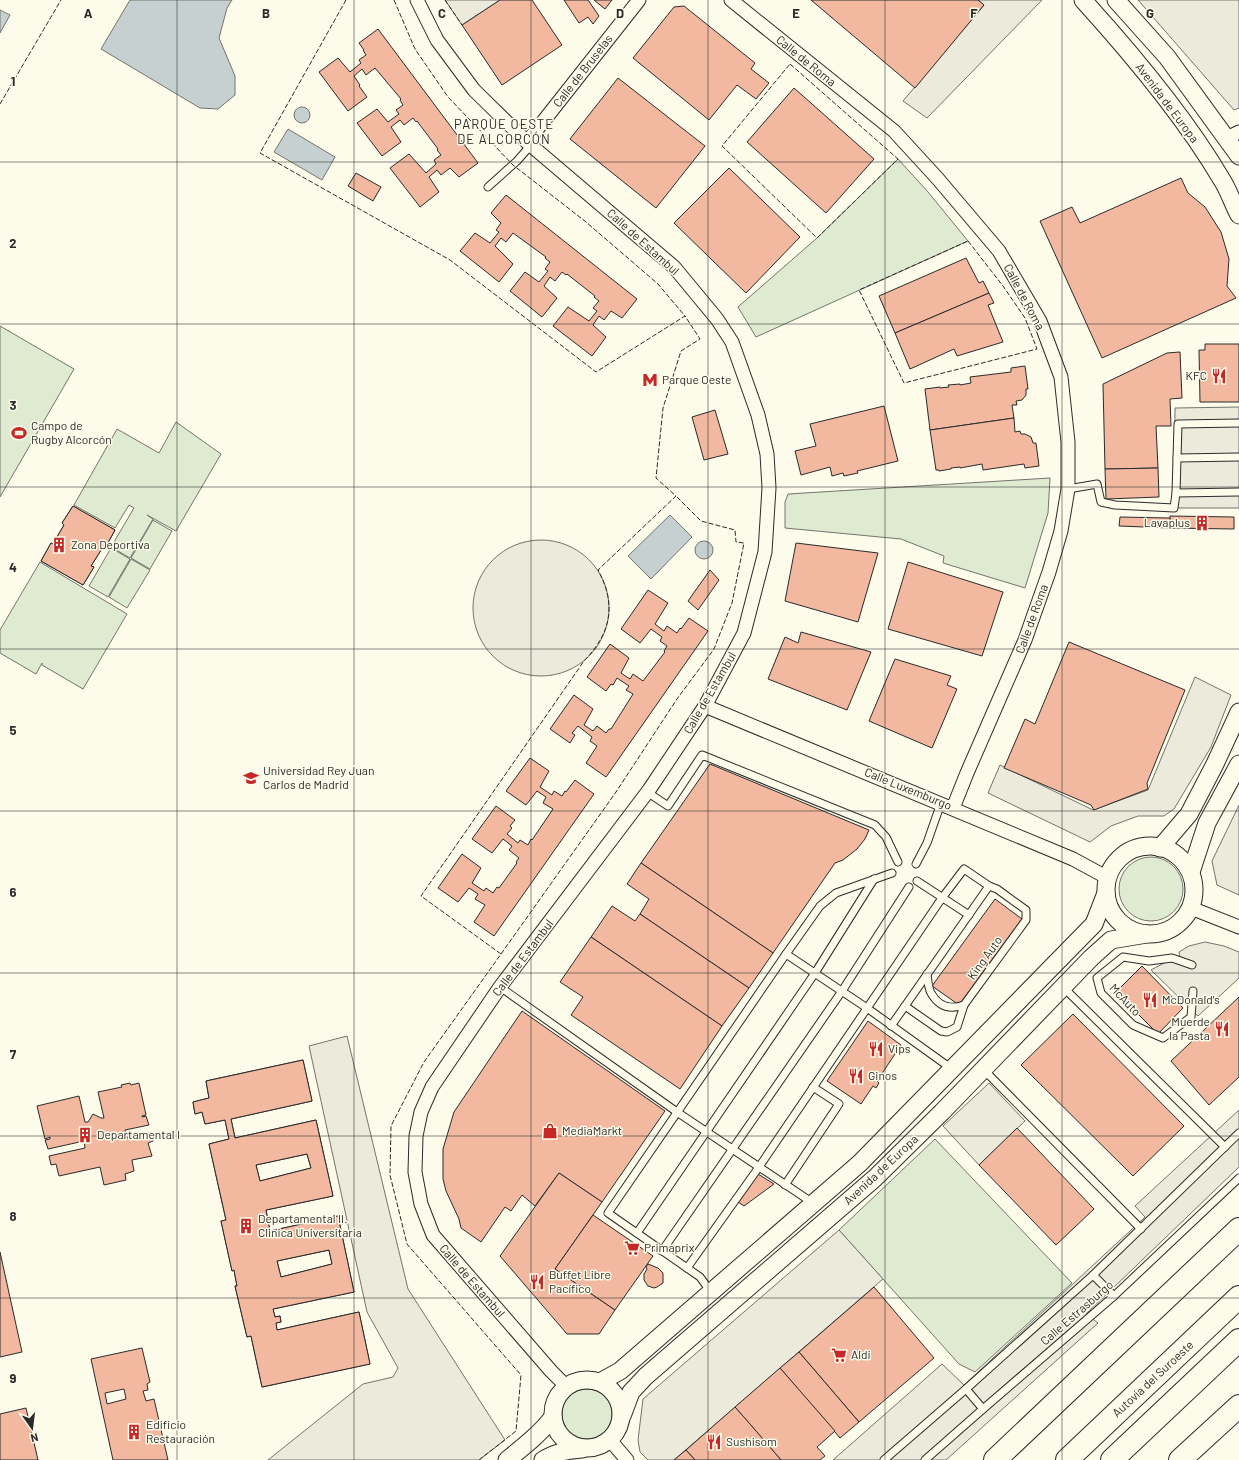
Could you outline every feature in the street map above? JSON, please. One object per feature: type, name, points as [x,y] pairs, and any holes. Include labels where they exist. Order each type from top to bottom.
[{"type":"highway","points":[[995,1460],[1239,1230]]},
{"type":"highway","name":"Autovía del Suroeste","points":[[1067,1460],[1239,1297]]},
{"type":"highway","points":[[1112,1460],[1239,1340]]},
{"type":"highway","points":[[1180,1460],[1239,1406]]},
{"type":"street","name":"Calle de Estambul","points":[[417,0],[438,40],[474,90],[529,143],[674,267],[717,319],[732,342],[758,415],[767,454],[769,488],[765,552],[744,632],[705,706],[647,792],[500,987],[432,1087],[421,1112],[416,1136],[415,1172],[421,1204],[433,1235],[547,1367],[567,1387]]},
{"type":"street","name":"Calle de Bruselas","points":[[529,143],[639,0]]},
{"type":"street","name":"Calle de Roma","points":[[731,0],[894,131],[938,178],[999,251],[1040,321],[1061,377],[1068,442],[1068,489],[1061,531],[1049,572],[1025,640],[967,773],[947,805]]},
{"type":"street","name":"Avenida de Europa","points":[[1083,0],[1112,33],[1185,124],[1222,180],[1239,215]]},
{"type":"street","points":[[1116,0],[1168,57],[1233,135],[1239,156]]},
{"type":"street","name":"Calle Luxemburgo","points":[[705,706],[947,805],[1073,859],[1107,885]]},
{"type":"street","points":[[1160,848],[1189,814],[1215,764],[1239,712]]},
{"type":"street","points":[[1191,872],[1207,823],[1239,764]]},
{"type":"street","points":[[1147,846],[1170,851],[1185,862],[1191,872],[1194,893],[1190,908],[1183,919],[1173,928],[1160,933],[1146,934],[1134,931],[1123,925],[1114,916],[1108,905],[1107,885],[1113,866],[1123,856],[1134,849],[1147,846]]},
{"type":"street","name":"Avenida de Europa","points":[[600,1382],[620,1371],[712,1293],[860,1163],[1043,978],[1094,924],[1107,885]]},
{"type":"street","points":[[1190,908],[1239,927]]},
{"type":"street","name":"Avenida de Europa","points":[[622,1416],[631,1392],[646,1376],[875,1178],[1091,958],[1111,940],[1146,934]]},
{"type":"street","points":[[543,1460],[566,1450],[585,1449],[598,1447],[610,1440],[616,1433],[622,1416],[621,1406],[617,1396],[610,1388],[600,1382],[589,1380],[577,1381],[567,1387],[559,1395],[554,1405],[553,1417],[555,1426],[560,1435],[567,1442],[575,1447],[585,1449]]},
{"type":"street","points":[[507,1460],[544,1428],[553,1417]]},
{"type":"street","points":[[610,1440],[627,1460]]},
{"type":"lane","points":[[488,187],[517,161],[529,143]]},
{"type":"lane","points":[[1068,489],[1096,484],[1101,502],[1115,505],[1174,508],[1176,493],[1178,424],[1239,423]]},
{"type":"lane","points":[[1177,458],[1239,457]]},
{"type":"lane","points":[[1176,493],[1239,492]]},
{"type":"lane","points":[[647,792],[668,806],[702,755],[875,825],[886,837],[898,862]]},
{"type":"lane","points":[[916,864],[947,805]]},
{"type":"lane","points":[[687,1268],[759,1167],[942,898],[964,869],[990,886],[891,1026]]},
{"type":"lane","points":[[712,1293],[702,1279],[608,1213],[820,906],[836,893],[892,873]]},
{"type":"lane","points":[[637,1233],[815,973],[874,879]]},
{"type":"lane","points":[[917,881],[969,915]]},
{"type":"lane","points":[[662,1251],[842,991],[909,886]]},
{"type":"lane","name":"King Auto","points":[[964,1005],[1026,920],[1026,910],[997,889],[990,886]]},
{"type":"lane","points":[[786,954],[867,1008],[952,1069]]},
{"type":"lane","name":"McAuto","points":[[1192,965],[1172,958],[1149,961],[1123,957],[1097,978],[1101,993],[1133,1025],[1163,1038],[1191,1017],[1193,991]]},
{"type":"lane","points":[[927,974],[930,992],[941,1005],[956,1008],[964,1005]]},
{"type":"lane","points":[[1063,986],[1225,1147]]},
{"type":"lane","points":[[500,987],[677,1112],[813,1203]]},
{"type":"lane","points":[[905,1006],[940,1031],[947,1032],[956,1027],[964,1005]]},
{"type":"lane","points":[[982,1069],[1141,1229]]},
{"type":"lane","points":[[786,1185],[839,1104],[814,1086]]},
{"type":"lane","points":[[884,1460],[1093,1275],[1239,1133]]},
{"type":"lane","name":"Calle Estrasburgo","points":[[925,1460],[983,1408],[1114,1296],[1239,1178]]},
{"type":"lane","points":[[1093,1275],[1114,1296]]},
{"type":"lane","points":[[966,1389],[983,1408]]},
{"type":"green space","points":[[898,159],[928,192],[968,241],[756,337],[738,307],[817,238]]},
{"type":"green space","name":"Campo de Rugby Alcorcón","points":[[0,326],[74,369],[0,497]]},
{"type":"green space","points":[[176,422],[221,454],[176,531],[147,515],[153,519],[130,558],[111,547],[134,508],[129,505],[115,528],[74,505],[117,429],[159,453]]},
{"type":"green space","points":[[1050,478],[1048,513],[1025,588],[943,563],[944,556],[901,539],[785,528],[785,502],[788,494]]},
{"type":"green space","points":[[153,520],[172,531],[150,569],[131,558]]},
{"type":"green space","points":[[111,548],[130,559],[108,597],[89,586]]},
{"type":"green space","points":[[131,559],[150,570],[127,608],[109,597]]},
{"type":"green space","points":[[40,562],[127,614],[83,689],[42,665],[42,663],[36,674],[0,653],[0,630]]},
{"type":"green space","points":[[1145,857],[1157,857],[1174,866],[1181,877],[1183,889],[1181,901],[1174,912],[1157,921],[1145,921],[1133,916],[1124,907],[1119,895],[1119,883],[1124,871],[1133,862]]},
{"type":"green space","points":[[935,1139],[1072,1283],[975,1372],[959,1364],[839,1230]]},
{"type":"green space","points":[[582,1389],[592,1389],[605,1396],[612,1409],[612,1419],[605,1432],[592,1439],[582,1439],[573,1435],[566,1428],[562,1419],[562,1409],[566,1400],[573,1393]]},
{"type":"shaded area","points":[[130,0],[232,0],[227,8],[219,38],[235,76],[235,95],[218,109],[200,108],[101,49]]},
{"type":"shaded area","points":[[445,0],[500,0],[462,25]]},
{"type":"shaded area","points":[[978,0],[1042,0],[927,118],[903,101],[984,5]]},
{"type":"shaded area","points":[[1138,0],[1239,0],[1239,108],[1234,110]]},
{"type":"shaded area","points":[[0,10],[10,15],[0,33]]},
{"type":"shaded area","points":[[299,107],[305,107],[310,112],[308,121],[305,123],[299,123],[294,118],[294,112]]},
{"type":"shaded area","points":[[288,129],[335,157],[322,180],[274,152]]},
{"type":"shaded area","points":[[1239,407],[1239,508],[1174,508],[1175,408]]},
{"type":"shaded area","points":[[670,515],[692,537],[651,579],[628,556]]},
{"type":"shaded area","points":[[534,540],[548,540],[567,545],[579,551],[594,565],[604,582],[608,595],[608,621],[604,634],[598,646],[584,661],[579,665],[561,673],[548,676],[534,676],[515,671],[503,665],[488,651],[484,646],[476,628],[473,615],[473,601],[478,582],[484,570],[498,555],[503,551],[521,543]]},
{"type":"shaded area","points":[[704,541],[710,544],[713,550],[710,556],[704,559],[698,556],[695,550],[698,544]]},
{"type":"shaded area","points":[[1195,677],[1231,695],[1211,747],[1174,809],[1164,816],[1138,816],[1111,826],[1090,842],[988,793],[1000,765],[1093,810],[1148,790]]},
{"type":"shaded area","points":[[1239,805],[1239,895],[1217,885],[1212,861]]},
{"type":"shaded area","points":[[1205,942],[1224,946],[1239,952],[1239,978],[1198,1016],[1151,970],[1168,961],[1181,964],[1179,952],[1189,946]]},
{"type":"shaded area","points":[[347,1036],[408,1289],[505,1440],[479,1460],[268,1460],[363,1384],[393,1377],[398,1368],[367,1312],[309,1046]]},
{"type":"shaded area","points":[[989,1083],[1025,1121],[979,1165],[943,1126]]},
{"type":"shaded area","points":[[1239,1110],[1239,1167],[1086,1314],[1098,1323],[946,1460],[833,1460],[942,1364],[964,1385],[1145,1217],[1135,1206]]},
{"type":"shaded area","points":[[839,1230],[883,1279],[674,1460],[648,1460],[640,1452],[638,1440],[643,1399]]},
{"type":"building","points":[[500,0],[532,0],[562,45],[502,85],[462,25]]},
{"type":"building","points":[[564,0],[588,0],[599,16],[593,24],[588,17],[579,23]]},
{"type":"building","points":[[594,0],[612,0],[605,9]]},
{"type":"building","points":[[811,0],[978,0],[984,5],[915,88]]},
{"type":"building","points":[[684,6],[755,63],[751,69],[769,83],[756,99],[737,85],[709,120],[633,58],[674,7]]},
{"type":"building","points":[[378,29],[478,163],[459,177],[450,168],[441,175],[437,170],[429,177],[439,192],[420,207],[390,168],[409,154],[426,173],[436,164],[434,160],[441,155],[417,121],[416,122],[413,118],[404,125],[400,120],[391,127],[401,142],[382,156],[357,123],[377,109],[388,122],[399,114],[396,110],[403,105],[400,100],[401,99],[375,68],[366,75],[362,69],[354,76],[367,97],[348,111],[319,72],[338,58],[350,72],[361,63],[359,60],[366,55],[359,43]]},
{"type":"building","points":[[618,78],[705,146],[656,208],[570,139]]},
{"type":"building","points":[[794,88],[874,159],[826,213],[747,142]]},
{"type":"building","points":[[729,168],[800,237],[746,293],[674,223]]},
{"type":"building","points":[[356,173],[381,187],[373,201],[348,186]]},
{"type":"building","points":[[1181,178],[1188,193],[1205,207],[1221,232],[1229,259],[1227,286],[1236,298],[1102,358],[1040,221],[1072,207],[1080,223]]},
{"type":"building","points":[[506,195],[637,299],[622,318],[611,311],[604,320],[599,316],[593,325],[606,337],[592,356],[553,326],[568,307],[589,321],[597,311],[593,308],[599,301],[594,297],[595,296],[567,274],[566,275],[562,272],[555,281],[550,277],[544,286],[557,298],[542,317],[510,291],[525,272],[539,282],[548,271],[545,269],[550,262],[545,258],[546,257],[513,233],[506,242],[501,238],[495,246],[513,264],[499,282],[460,251],[475,233],[490,243],[499,232],[496,230],[501,223],[491,213]]},
{"type":"building","points":[[966,258],[979,283],[983,281],[989,293],[895,333],[879,296]]},
{"type":"building","points":[[989,293],[994,303],[988,305],[1003,342],[957,356],[954,349],[910,369],[895,333]]},
{"type":"building","name":"KFC","points":[[1205,344],[1239,344],[1239,402],[1200,402],[1199,350],[1205,350]]},
{"type":"building","points":[[1180,352],[1182,398],[1170,399],[1171,426],[1156,426],[1158,468],[1105,469],[1103,384],[1167,353]]},
{"type":"building","points":[[1025,366],[1028,389],[1026,389],[1026,395],[1022,400],[1016,401],[1017,405],[1012,405],[1014,418],[930,430],[925,389],[971,383],[970,377],[1011,372],[1011,368]]},
{"type":"building","points":[[884,406],[898,461],[857,471],[858,473],[844,476],[843,473],[832,476],[830,467],[801,475],[795,451],[816,446],[810,424]]},
{"type":"building","points":[[715,410],[728,454],[704,460],[692,417]]},
{"type":"building","points":[[1014,418],[1015,432],[1020,431],[1021,434],[1031,437],[1033,443],[1036,443],[1039,466],[1025,468],[1024,464],[983,470],[982,464],[939,471],[936,470],[930,430]]},
{"type":"building","points":[[1158,468],[1159,497],[1106,499],[1105,469]]},
{"type":"building","name":"Zona Deportiva","points":[[73,506],[115,530],[105,548],[103,547],[91,566],[94,567],[83,585],[41,561],[51,543],[53,544],[64,525],[62,523]],"holes":[[[77,532],[93,541],[82,560],[66,551]]]},
{"type":"building","name":"Zona Deportiva","points":[[73,506],[115,530],[105,548],[103,547],[91,566],[94,567],[83,585],[41,561],[51,543],[53,544],[64,525],[62,523]]},
{"type":"building","name":"Lavaplus","points":[[1170,516],[1234,517],[1234,529],[1170,528]]},
{"type":"building","name":"Lavaplus","points":[[1120,517],[1170,518],[1170,528],[1119,526]]},
{"type":"building","points":[[796,543],[878,553],[858,622],[785,601]]},
{"type":"building","points":[[908,562],[1003,592],[982,656],[888,629]]},
{"type":"building","points":[[710,570],[719,580],[698,610],[688,601]]},
{"type":"building","points":[[648,590],[668,603],[655,624],[664,631],[667,626],[677,633],[689,618],[708,631],[606,777],[586,763],[597,746],[590,741],[592,737],[578,726],[572,733],[575,735],[570,743],[550,729],[574,695],[593,709],[584,725],[593,731],[597,726],[606,733],[609,729],[611,729],[633,694],[626,690],[629,686],[617,678],[613,685],[611,684],[606,691],[587,677],[610,644],[629,658],[621,673],[630,679],[633,674],[643,681],[665,652],[664,651],[667,646],[660,641],[662,637],[651,629],[640,643],[621,629]]},
{"type":"building","points":[[801,632],[871,652],[847,710],[768,679],[785,637],[798,643]]},
{"type":"building","points":[[1069,642],[1185,690],[1147,783],[1148,789],[1094,810],[1091,805],[1004,768],[1025,719],[1035,724]]},
{"type":"building","points":[[895,659],[951,676],[947,685],[957,689],[932,748],[869,721]]},
{"type":"building","points":[[530,758],[549,771],[540,787],[552,795],[554,791],[562,796],[575,780],[594,794],[494,936],[474,922],[485,905],[475,899],[478,894],[469,888],[458,902],[438,888],[462,854],[481,868],[472,883],[484,891],[486,888],[493,893],[497,887],[499,888],[517,863],[516,862],[519,858],[509,850],[512,846],[503,839],[492,853],[472,839],[496,806],[515,820],[510,826],[512,828],[507,834],[518,843],[520,840],[528,845],[531,839],[532,840],[553,809],[543,803],[546,797],[537,791],[526,805],[506,791]]},
{"type":"building","points":[[710,764],[869,830],[865,839],[857,849],[843,860],[835,863],[773,953],[641,863]]},
{"type":"building","points":[[641,863],[773,953],[749,988],[640,914],[649,899],[627,884]]},
{"type":"building","points":[[995,899],[1022,919],[959,1005],[932,986]]},
{"type":"building","points":[[612,906],[635,921],[640,914],[749,988],[722,1026],[591,937]]},
{"type":"building","points":[[591,937],[722,1026],[680,1089],[571,1015],[583,997],[560,982]]},
{"type":"building","name":"McDonald's","points":[[1142,966],[1183,1008],[1158,1034],[1116,992]]},
{"type":"building","name":"Muerde la Pasta","points":[[1239,997],[1239,1077],[1209,1105],[1171,1061]]},
{"type":"building","name":"MediaMarkt","points":[[522,1011],[665,1111],[602,1202],[559,1173],[535,1206],[522,1195],[511,1211],[505,1207],[481,1242],[461,1228],[459,1219],[446,1191],[443,1179],[443,1149],[454,1112]]},
{"type":"building","points":[[1073,1014],[1184,1126],[1133,1176],[1021,1065]]},
{"type":"building","points":[[868,1021],[901,1045],[877,1081],[879,1083],[876,1088],[873,1086],[861,1104],[827,1081]]},
{"type":"building","name":"Departamental II. Clinica Universitaria","points":[[303,1060],[312,1101],[231,1119],[235,1138],[316,1120],[333,1196],[266,1210],[270,1231],[338,1216],[354,1292],[273,1309],[275,1317],[280,1316],[281,1322],[276,1323],[277,1330],[359,1312],[370,1364],[262,1387],[251,1336],[247,1337],[235,1286],[237,1286],[234,1270],[232,1271],[221,1221],[226,1220],[209,1144],[229,1139],[225,1120],[205,1124],[202,1112],[195,1114],[193,1102],[209,1098],[206,1081]],"holes":[[[307,1154],[311,1168],[260,1181],[256,1165]],[[329,1250],[332,1264],[281,1277],[277,1261]]]},
{"type":"building","name":"Departamental II. Clinica Universitaria","points":[[303,1060],[312,1101],[231,1119],[235,1138],[316,1120],[333,1196],[266,1210],[270,1231],[338,1216],[354,1292],[273,1309],[275,1317],[280,1316],[281,1322],[276,1323],[277,1330],[359,1312],[370,1364],[262,1387],[251,1336],[247,1337],[235,1286],[237,1286],[234,1270],[232,1271],[221,1221],[226,1220],[209,1144],[229,1139],[225,1120],[205,1124],[202,1112],[195,1114],[193,1102],[209,1098],[206,1081]],"holes":[[[307,1154],[311,1168],[260,1181],[256,1165]],[[329,1250],[332,1264],[281,1277],[277,1261]]]},
{"type":"building","name":"Departamental I","points":[[130,1083],[131,1085],[139,1083],[146,1115],[142,1117],[146,1116],[149,1125],[125,1130],[127,1138],[150,1133],[153,1141],[148,1143],[152,1156],[132,1160],[134,1171],[125,1174],[126,1180],[104,1185],[100,1167],[59,1176],[56,1164],[51,1165],[49,1156],[85,1148],[84,1141],[48,1149],[45,1140],[50,1139],[50,1137],[45,1139],[37,1106],[79,1096],[85,1122],[88,1122],[93,1114],[104,1118],[98,1092],[122,1087],[121,1085]]},
{"type":"building","points":[[1017,1128],[1094,1209],[1056,1245],[979,1165]]},
{"type":"building","points":[[559,1173],[602,1202],[555,1269],[615,1310],[599,1334],[567,1334],[500,1256]]},
{"type":"building","points":[[758,1174],[774,1184],[744,1206],[738,1202]]},
{"type":"building","points":[[593,1215],[653,1256],[615,1310],[555,1269]]},
{"type":"building","points":[[0,1252],[22,1352],[0,1357]]},
{"type":"building","points":[[648,1264],[658,1268],[663,1273],[663,1283],[654,1288],[648,1286],[644,1280],[644,1274]]},
{"type":"building","points":[[874,1287],[934,1358],[859,1422],[799,1352]]},
{"type":"building","name":"Edificio Restauración","points":[[142,1348],[150,1382],[147,1384],[148,1390],[143,1391],[146,1401],[154,1399],[168,1460],[113,1460],[91,1359]],"holes":[[[124,1389],[126,1399],[107,1404],[105,1393]]]},
{"type":"building","points":[[799,1352],[859,1422],[840,1438],[780,1368]]},
{"type":"building","points":[[780,1368],[835,1431],[817,1447],[825,1456],[820,1460],[781,1460],[735,1407]]},
{"type":"building","points":[[735,1407],[781,1460],[695,1460],[686,1450]]},
{"type":"building","points":[[26,1408],[38,1460],[0,1460],[0,1414]]},
{"type":"building","points":[[686,1450],[695,1460],[674,1460]]},
{"type":"fence","points":[[0,104],[61,0]]},
{"type":"fence","points":[[346,0],[260,153],[450,260],[596,372],[685,316],[700,339],[681,351],[663,408],[656,478],[676,496],[598,570],[608,595],[609,607],[608,618],[600,640],[421,896],[501,954],[424,1062],[391,1126],[390,1175],[407,1244],[521,1375],[516,1431],[479,1460]]},
{"type":"fence","points":[[394,0],[415,49],[448,97],[513,165],[586,222],[658,284],[685,316]]},
{"type":"fence","points":[[445,0],[462,25]]},
{"type":"fence","points":[[790,64],[898,159],[817,238],[722,146],[790,64]]},
{"type":"fence","points":[[968,241],[1003,286],[1025,318],[1037,349],[904,383],[859,290],[968,241]]},
{"type":"fence","points":[[501,954],[616,792],[677,699],[714,649],[732,603],[744,543],[736,542],[735,530],[701,521],[676,496]]},
{"type":"place","name":"KFC","points":[[1219,376]]},
{"type":"place","name":"Parque Oeste","points":[[650,380]]},
{"type":"place","name":"Campo de Rugby Alcorcón","points":[[19,433]]},
{"type":"place","name":"Lavaplus","points":[[1202,523]]},
{"type":"place","name":"Zona Deportiva","points":[[59,545]]},
{"type":"place","name":"Universidad Rey Juan Carlos de Madrid","points":[[251,778]]},
{"type":"place","name":"McDonald's","points":[[1150,1000]]},
{"type":"place","name":"Muerde la Pasta","points":[[1222,1029]]},
{"type":"place","name":"Vips","points":[[876,1049]]},
{"type":"place","name":"Ginos","points":[[856,1076]]},
{"type":"place","name":"MediaMarkt","points":[[550,1131]]},
{"type":"place","name":"Departamental I","points":[[85,1135]]},
{"type":"place","name":"Departamental II. Clinica Universitaria","points":[[246,1226]]},
{"type":"place","name":"Primaprix","points":[[632,1248]]},
{"type":"place","name":"Buffet Libre Pacífico","points":[[537,1282]]},
{"type":"place","name":"Aldi","points":[[839,1355]]},
{"type":"place","name":"Edificio Restauración","points":[[134,1432]]},
{"type":"place","name":"Sushisom","points":[[714,1442]]},
{"type":"district","name":"PARQUE OESTE DE ALCORCÓN","points":[[504,132]]}]
